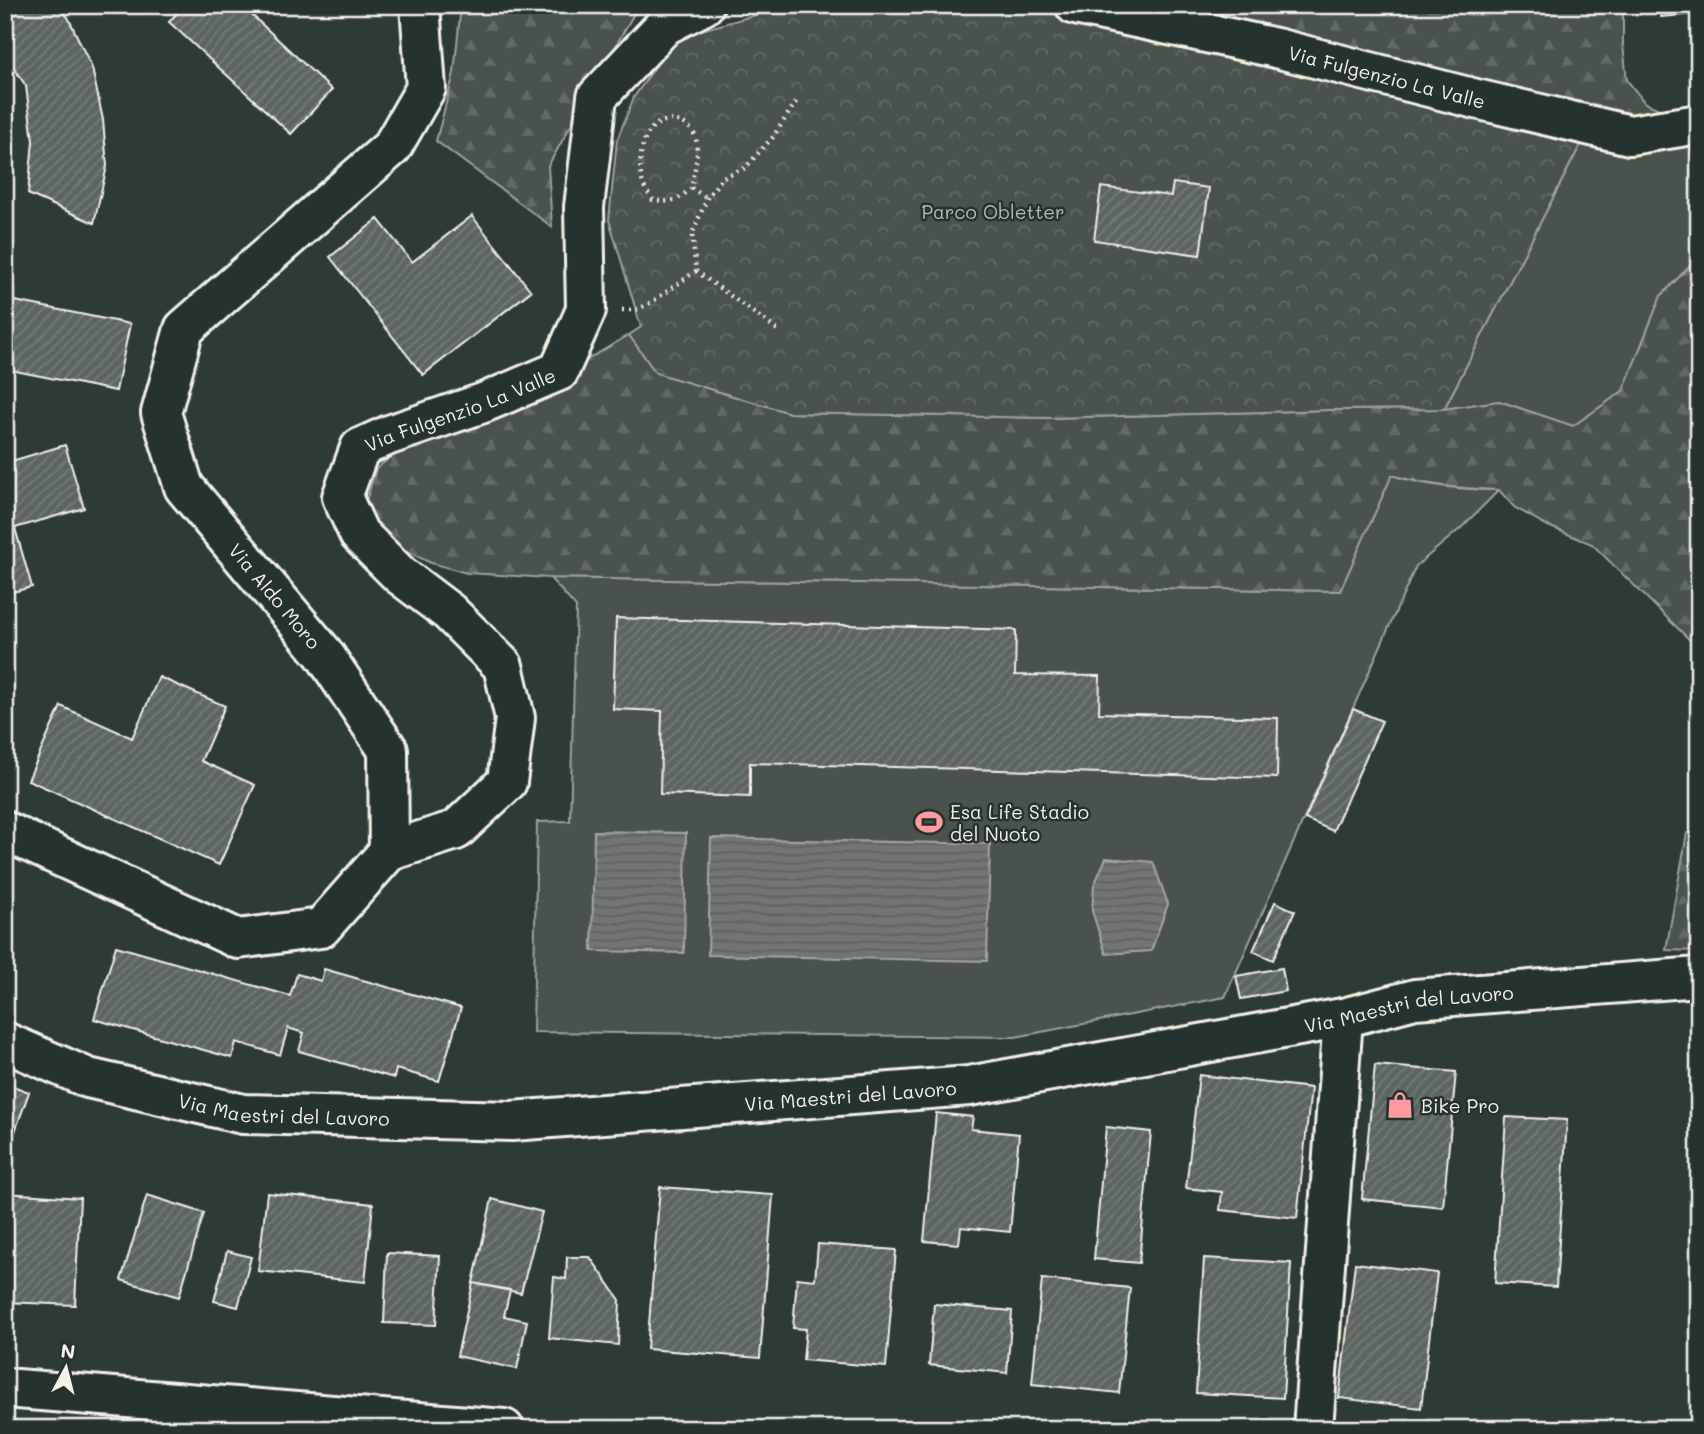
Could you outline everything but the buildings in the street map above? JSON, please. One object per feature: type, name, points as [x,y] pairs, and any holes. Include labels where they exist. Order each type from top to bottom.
[{"type":"street","name":"Via Aldo Moro","points":[[389,851],[388,750],[324,654],[184,487],[161,413],[184,329],[392,147],[426,88],[420,5]]},
{"type":"street","name":"Via Fulgenzio La Valle","points":[[389,851],[456,831],[507,782],[515,718],[503,666],[449,612],[400,575],[359,534],[342,497],[360,448],[389,435],[483,403],[559,371],[586,310],[583,207],[597,97],[665,25],[705,5]]},
{"type":"street","name":"Via Fulgenzio La Valle","points":[[1075,5],[1276,48],[1630,135],[1699,124]]},
{"type":"street","points":[[5,831],[238,939],[321,928],[389,851]]},
{"type":"street","name":"Via Maestri del Lavoro","points":[[5,1042],[89,1078],[243,1114],[512,1121],[969,1086],[1343,1018],[1415,999],[1699,977]]},
{"type":"street","points":[[1313,1429],[1343,1018]]},
{"type":"street","points":[[5,1388],[504,1429]]},
{"type":"path","points":[[779,331],[696,271],[692,234],[707,198],[723,177],[745,168],[773,137],[798,99]]},
{"type":"path","points":[[663,121],[679,121],[691,128],[696,141],[691,188],[683,197],[668,202],[653,200],[644,186],[640,154],[651,129],[663,121]]},
{"type":"path","points":[[691,188],[707,198]]},
{"type":"path","points":[[586,310],[636,310],[696,271]]},
{"type":"green space","points":[[461,5],[643,5],[636,10],[548,166],[552,227],[436,141],[454,73]]},
{"type":"green space","name":"Parco Obletter","points":[[1017,5],[1584,138],[1444,409],[1050,418],[790,413],[656,373],[629,335],[641,327],[609,220],[617,140],[634,97],[676,37],[788,6]]},
{"type":"green space","points":[[1110,5],[1623,5],[1623,45],[1627,80],[1645,103],[1673,115],[1653,128]]},
{"type":"green space","points":[[1584,138],[1699,142],[1699,256],[1661,296],[1623,391],[1573,426],[1499,401],[1444,409]]},
{"type":"green space","points":[[1699,256],[1699,649],[1592,544],[1548,526],[1514,507],[1499,490],[1445,486],[1392,475],[1340,591],[550,578],[467,573],[431,563],[392,544],[364,507],[376,469],[419,434],[510,405],[629,335],[656,373],[790,413],[1050,418],[1443,409],[1499,401],[1573,426],[1623,391],[1661,296]]},
{"type":"green space","name":"Esa Life Stadio del Nuoto","points":[[1391,475],[1445,487],[1499,490],[1461,528],[1416,566],[1225,997],[1015,1037],[533,1032],[537,822],[570,821],[576,607],[550,578],[1340,591]]},
{"type":"green space","points":[[1687,833],[1699,833],[1699,951],[1666,950]]},
{"type":"shaded area","points":[[594,831],[686,833],[684,953],[592,951]]},
{"type":"shaded area","points":[[711,838],[990,844],[987,961],[708,955]]},
{"type":"shaded area","points":[[1106,858],[1153,862],[1168,904],[1151,951],[1106,954],[1092,911],[1094,885]]},
{"type":"place","name":"Esa Life Stadio del Nuoto","points":[[929,822]]},
{"type":"place","name":"Bike Pro","points":[[1400,1105]]}]
